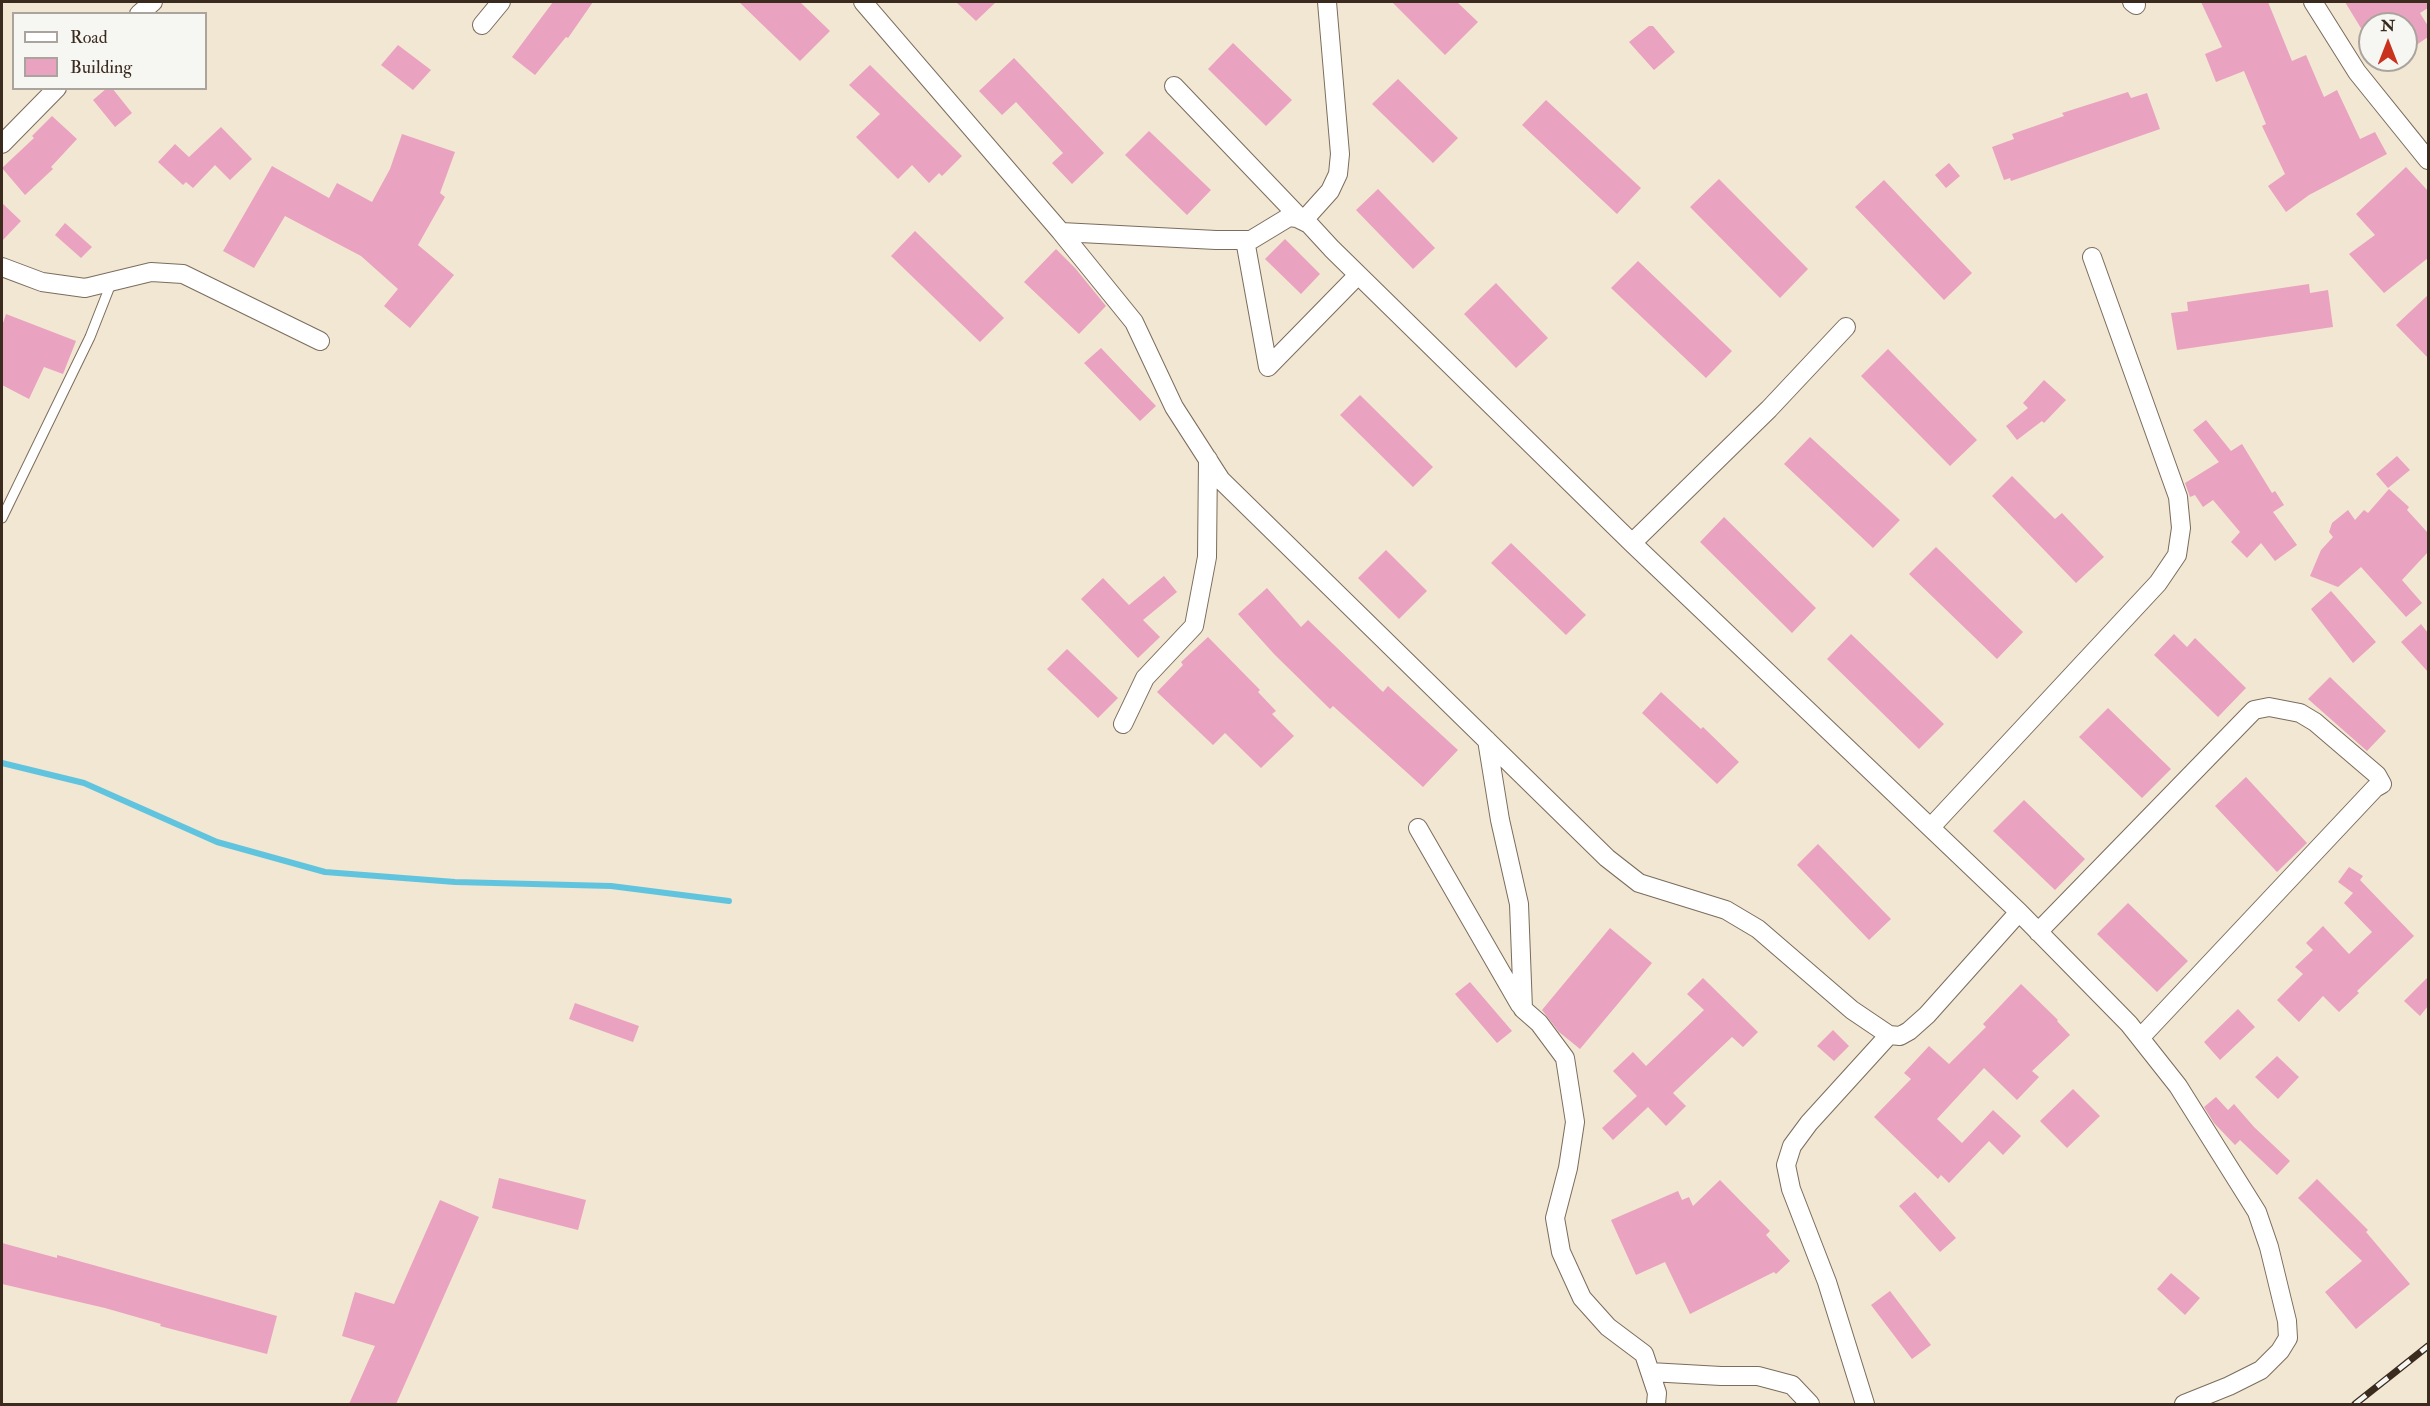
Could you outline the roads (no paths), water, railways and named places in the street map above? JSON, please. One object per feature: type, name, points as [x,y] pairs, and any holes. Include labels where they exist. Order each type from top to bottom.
[{"type":"street","points":[[141,12],[153,2]]},
{"type":"street","points":[[482,25],[501,2]]},
{"type":"street","points":[[863,2],[1061,232],[1134,322],[1174,407],[1221,480],[1607,858],[1639,884],[1726,910],[1750,925],[1852,1010],[1889,1035],[1900,1036],[1927,1015],[2019,912]]},
{"type":"street","points":[[1303,221],[1330,191],[1338,174],[1340,154],[1327,2]]},
{"type":"street","points":[[2313,2],[2357,72],[2428,160]]},
{"type":"street","points":[[1174,86],[1303,221],[1632,543],[2019,912],[2129,1024],[2178,1086],[2257,1212],[2269,1247],[2287,1321],[2288,1338],[2280,1351],[2261,1370],[2184,1404]]},
{"type":"street","points":[[2,144],[55,90]]},
{"type":"street","points":[[1061,232],[1251,240],[1289,218],[1303,221]]},
{"type":"street","points":[[1245,240],[1268,367],[1358,275]]},
{"type":"street","points":[[1931,827],[2158,583],[2176,555],[2181,528],[2178,497],[2092,257]]},
{"type":"street","points":[[2,267],[42,282],[85,288],[152,272],[183,274],[320,341]]},
{"type":"street","points":[[1632,543],[1769,409],[1846,327]]},
{"type":"street","points":[[1123,724],[1145,678],[1194,626],[1206,557],[1208,459]]},
{"type":"street","points":[[2038,932],[2254,710],[2268,707],[2300,713],[2315,722],[2377,775],[2382,784],[2375,788],[2140,1038]]},
{"type":"street","points":[[1486,740],[1500,820],[1519,904],[1523,1009]]},
{"type":"street","points":[[1418,828],[1523,1009],[1539,1023],[1565,1058],[1575,1122],[1568,1168],[1555,1218],[1561,1252],[1582,1298],[1608,1327],[1644,1354],[1657,1393],[1656,1404]]},
{"type":"street","points":[[1865,1404],[1827,1282],[1791,1189],[1786,1165],[1792,1146],[1809,1124],[1889,1035]]},
{"type":"street","points":[[1650,1372],[1758,1376],[1792,1385],[1810,1404]]},
{"type":"lane","points":[[2,518],[90,337],[112,281]]},
{"type":"waterway","points":[[2,763],[84,783],[217,842],[325,872],[455,882],[611,886],[729,901]]},
{"type":"railway","points":[[2355,1404],[2428,1346]]}]
